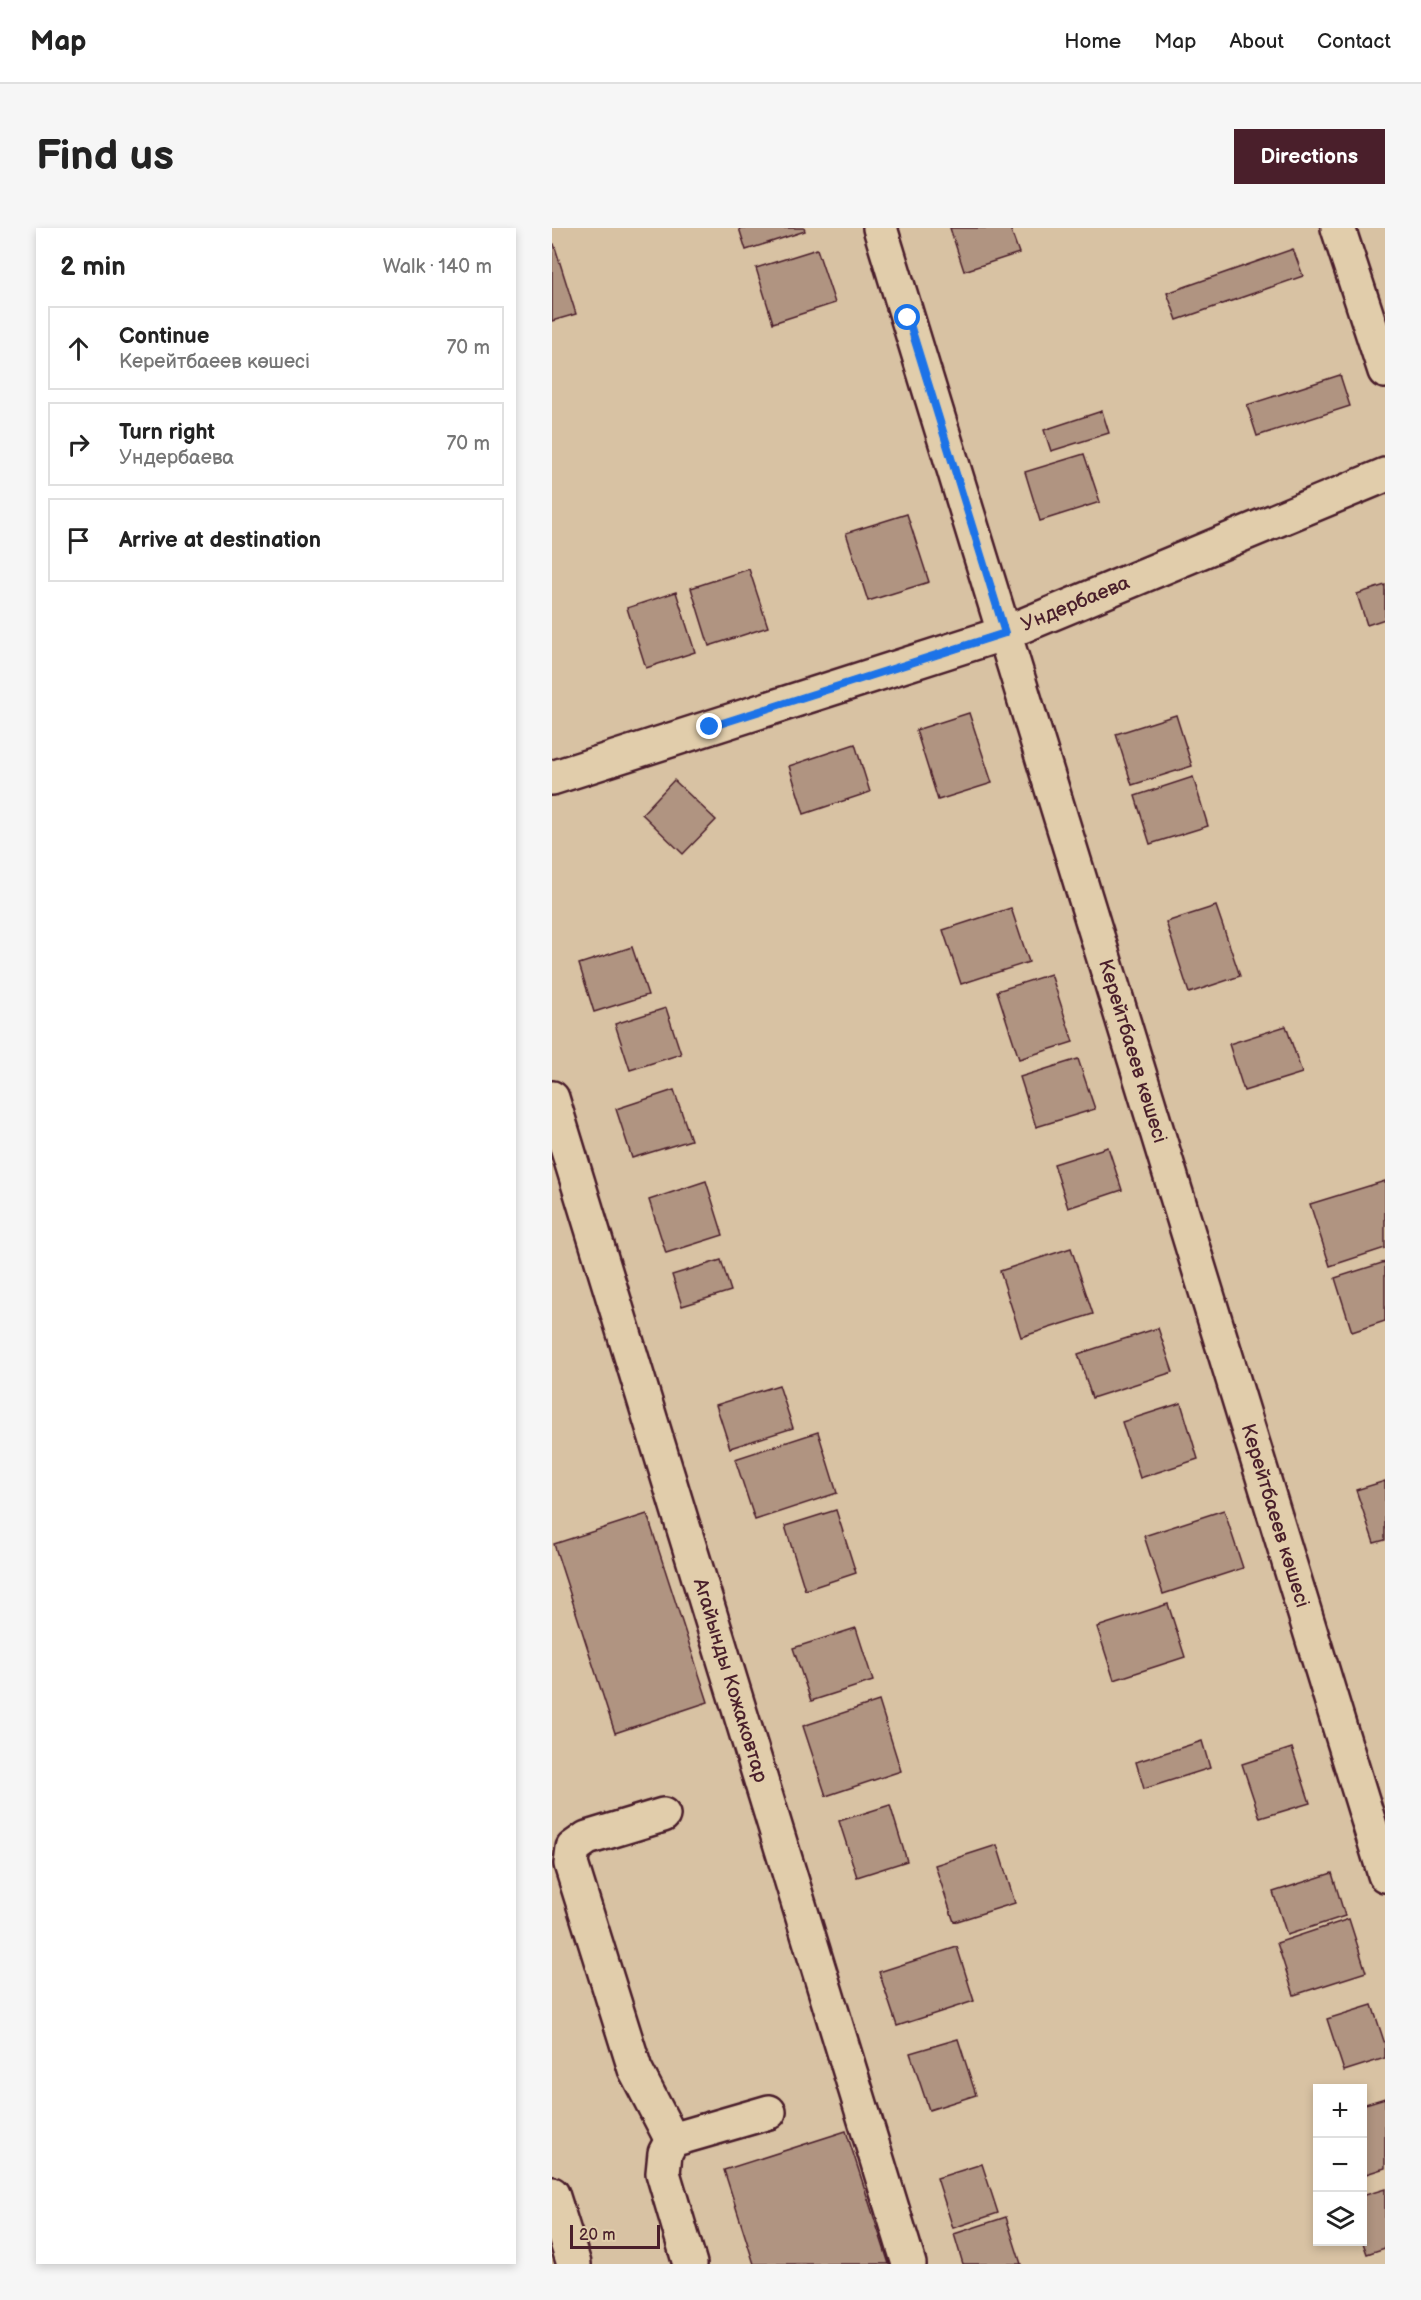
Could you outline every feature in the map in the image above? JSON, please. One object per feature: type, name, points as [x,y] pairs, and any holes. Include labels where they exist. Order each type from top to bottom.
[{"type":"street","name":"Керейтбаеев көшесі","points":[[880,228],[1385,1875]]},
{"type":"street","points":[[1338,228],[1385,371]]},
{"type":"street","name":"Ундербаева","points":[[552,778],[1005,633],[1385,475]]},
{"type":"street","name":"Агайынды Кожаковтар","points":[[552,1098],[909,2264]]},
{"type":"street","points":[[663,1815],[587,1838],[573,1848],[571,1864],[635,2069],[672,2140]]},
{"type":"street","points":[[690,2264],[663,2173],[665,2153],[672,2140],[769,2112]]},
{"type":"street","points":[[552,2194],[574,2264]]},
{"type":"building","points":[[739,228],[804,228],[805,231],[746,250]]},
{"type":"building","points":[[950,228],[1010,228],[1019,253],[964,271]]},
{"type":"building","points":[[552,244],[554,244],[576,314],[552,321]]},
{"type":"building","points":[[817,249],[835,303],[773,323],[756,268]]},
{"type":"building","points":[[1293,249],[1303,276],[1177,320],[1167,293]]},
{"type":"building","points":[[1340,375],[1350,406],[1257,436],[1247,405]]},
{"type":"building","points":[[1102,411],[1109,433],[1051,451],[1044,430]]},
{"type":"building","points":[[1084,454],[1100,502],[1040,521],[1025,472]]},
{"type":"building","points":[[907,514],[929,582],[868,601],[846,533]]},
{"type":"building","points":[[749,569],[768,627],[709,646],[691,588]]},
{"type":"building","points":[[1385,585],[1385,619],[1367,625],[1357,594]]},
{"type":"building","points":[[676,592],[695,652],[646,668],[627,608]]},
{"type":"building","points":[[969,713],[992,783],[938,800],[916,730]]},
{"type":"building","points":[[1176,715],[1192,766],[1132,785],[1116,734]]},
{"type":"building","points":[[855,744],[870,792],[804,814],[789,766]]},
{"type":"building","points":[[1193,777],[1208,826],[1150,844],[1135,796]]},
{"type":"building","points":[[674,780],[716,820],[683,854],[642,814]]},
{"type":"building","points":[[1216,906],[1240,976],[1189,993],[1166,922]]},
{"type":"building","points":[[1011,908],[1029,962],[961,984],[943,930]]},
{"type":"building","points":[[632,947],[648,995],[594,1012],[579,964]]},
{"type":"building","points":[[1051,974],[1073,1042],[1019,1059],[997,991]]},
{"type":"building","points":[[666,1008],[681,1054],[630,1070],[615,1024]]},
{"type":"building","points":[[1286,1026],[1302,1073],[1244,1091],[1229,1044]]},
{"type":"building","points":[[1078,1059],[1095,1109],[1036,1127],[1020,1077]]},
{"type":"building","points":[[674,1090],[691,1140],[632,1158],[616,1109]]},
{"type":"building","points":[[1108,1147],[1122,1190],[1068,1208],[1054,1164]]},
{"type":"building","points":[[706,1181],[723,1235],[666,1253],[649,1200]]},
{"type":"building","points":[[1385,1181],[1385,1248],[1330,1266],[1310,1204]]},
{"type":"building","points":[[1071,1248],[1093,1314],[1021,1337],[1000,1271]]},
{"type":"building","points":[[721,1260],[731,1291],[682,1306],[672,1275]]},
{"type":"building","points":[[1385,1262],[1385,1321],[1352,1332],[1335,1278]]},
{"type":"building","points":[[1158,1328],[1173,1372],[1092,1398],[1078,1354]]},
{"type":"building","points":[[779,1385],[793,1428],[730,1448],[716,1405]]},
{"type":"building","points":[[1181,1403],[1198,1459],[1140,1478],[1122,1422]]},
{"type":"building","points":[[818,1432],[837,1493],[755,1520],[735,1459]]},
{"type":"building","points":[[1385,1481],[1385,1540],[1374,1543],[1356,1490]]},
{"type":"building","points":[[836,1510],[856,1573],[805,1590],[785,1526]]},
{"type":"building","points":[[1224,1510],[1243,1568],[1163,1594],[1144,1536]]},
{"type":"building","points":[[647,1514],[708,1702],[615,1733],[554,1544]]},
{"type":"building","points":[[1168,1604],[1185,1657],[1114,1680],[1097,1627]]},
{"type":"building","points":[[856,1628],[873,1681],[811,1701],[793,1648]]},
{"type":"building","points":[[879,1701],[901,1771],[826,1796],[803,1726]]},
{"type":"building","points":[[1202,1741],[1210,1768],[1144,1789],[1136,1762]]},
{"type":"building","points":[[1292,1748],[1310,1803],[1260,1818],[1242,1764]]},
{"type":"building","points":[[890,1805],[907,1861],[857,1877],[839,1821]]},
{"type":"building","points":[[997,1845],[1015,1903],[954,1922],[935,1865]]},
{"type":"building","points":[[1332,1873],[1345,1916],[1287,1935],[1273,1892]]},
{"type":"building","points":[[1349,1919],[1366,1972],[1294,1995],[1277,1943]]},
{"type":"building","points":[[957,1947],[974,2001],[897,2026],[879,1972]]},
{"type":"building","points":[[1372,2005],[1385,2044],[1385,2058],[1344,2071],[1327,2019]]},
{"type":"building","points":[[958,2039],[976,2095],[929,2110],[910,2053]]},
{"type":"building","points":[[1385,2098],[1385,2168],[1367,2174],[1367,2138],[1367,2103]]},
{"type":"building","points":[[846,2131],[889,2264],[754,2264],[724,2170]]},
{"type":"building","points":[[982,2164],[998,2213],[953,2228],[937,2178]]},
{"type":"building","points":[[1385,2189],[1385,2248],[1367,2254],[1364,2246],[1367,2246],[1367,2194]]},
{"type":"building","points":[[1006,2217],[1021,2264],[963,2264],[954,2234]]},
{"type":"route","points":[[710,727],[1005,633],[908,318]]}]
